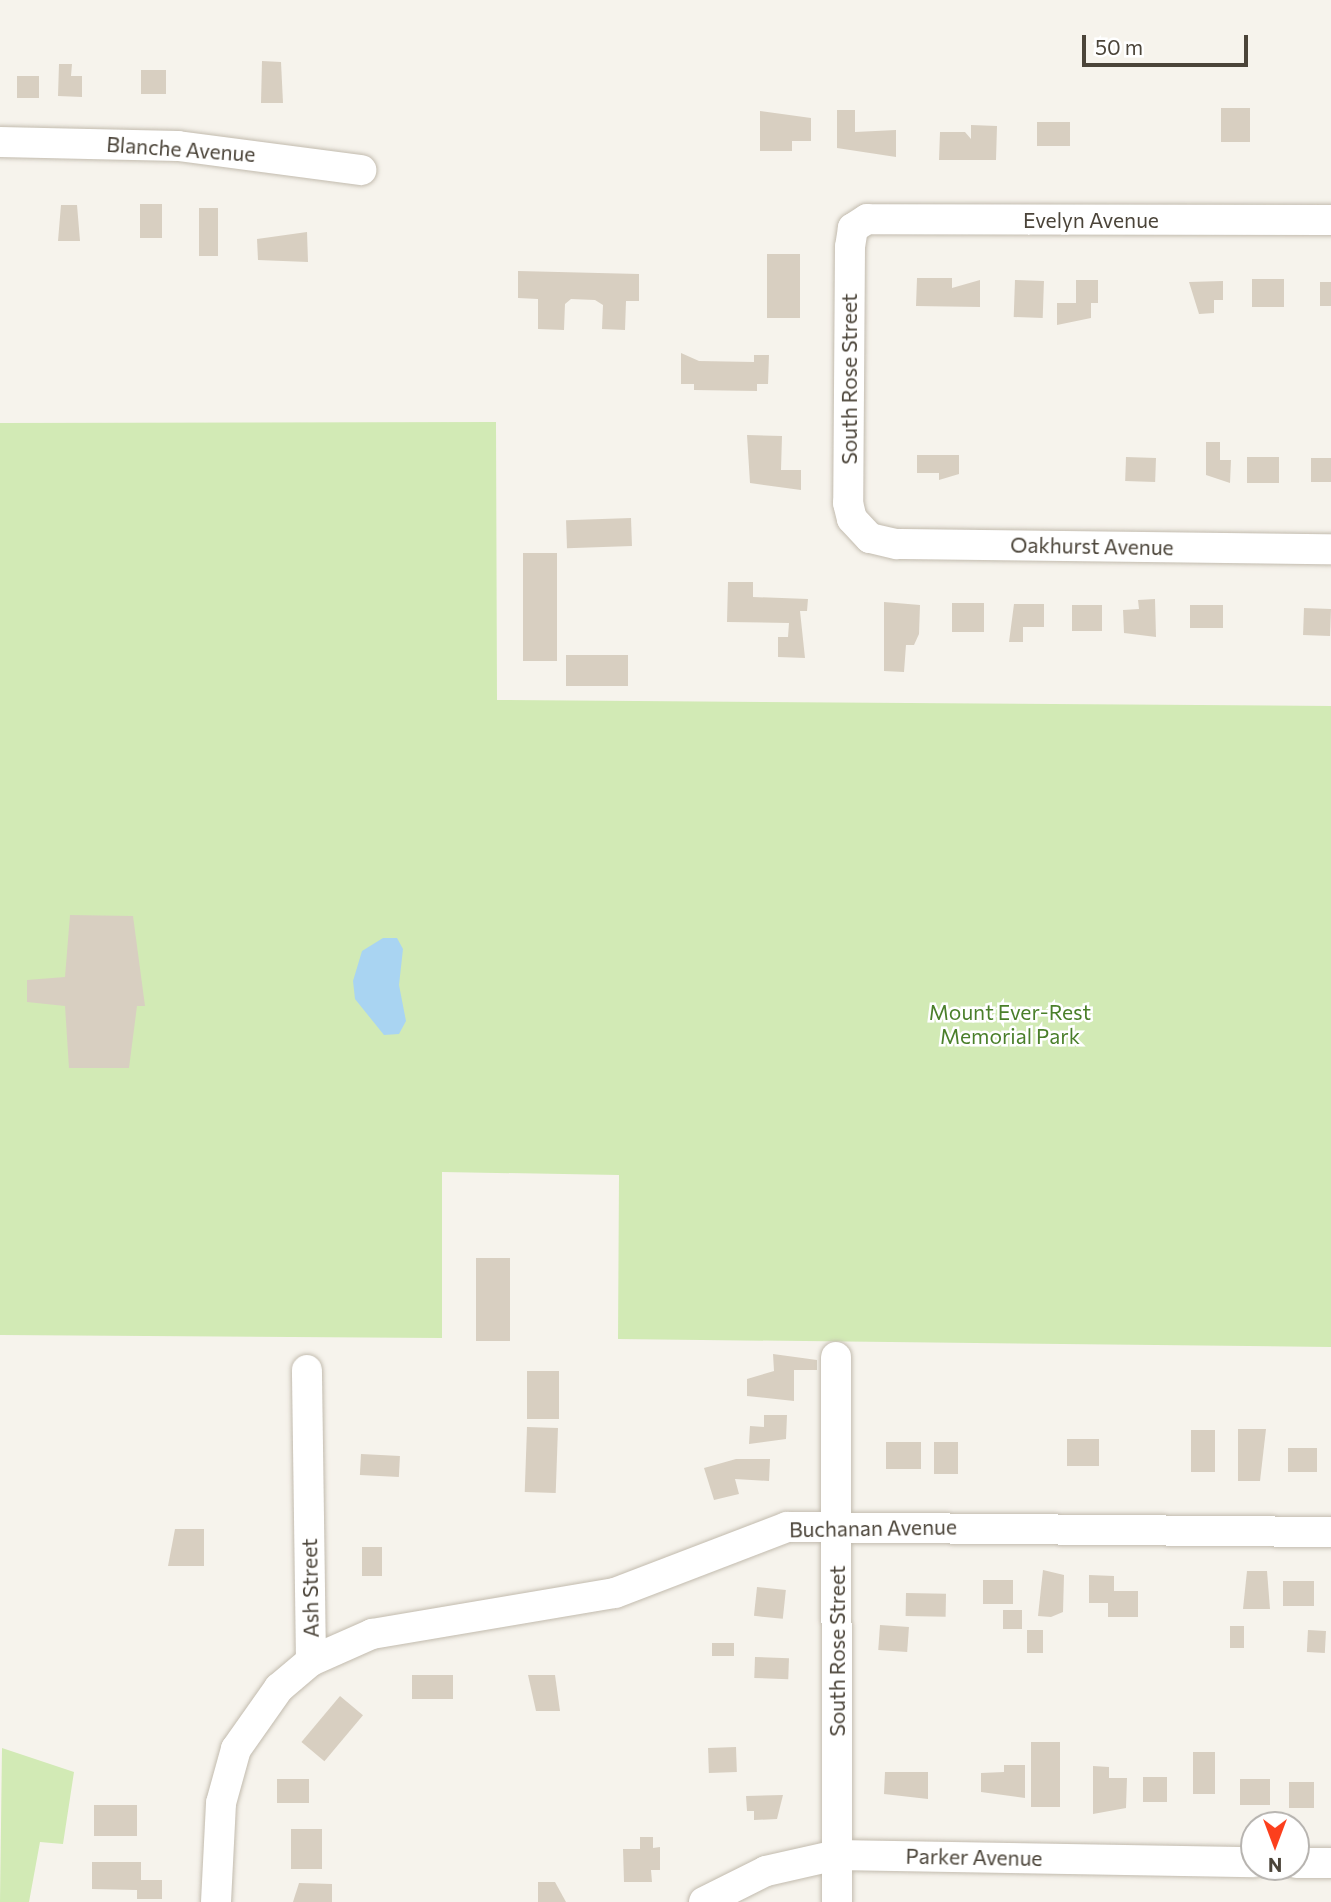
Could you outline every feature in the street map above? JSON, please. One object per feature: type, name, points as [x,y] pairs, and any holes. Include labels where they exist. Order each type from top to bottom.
[{"type":"street","name":"Blanche Avenue","points":[[0,142],[178,146],[361,170]]},
{"type":"street","name":"Evelyn Avenue","points":[[853,228],[867,219],[1331,220]]},
{"type":"street","name":"South Rose Street","points":[[853,228],[849,503],[858,527]]},
{"type":"street","name":"Oakhurst Avenue","points":[[858,527],[870,538],[897,544],[1331,549]]},
{"type":"street","name":"South Rose Street","points":[[836,1357],[837,1902]]},
{"type":"street","name":"Ash Street","points":[[216,1902],[222,1804],[236,1749],[279,1688],[310,1661],[307,1370]]},
{"type":"street","name":"Buchanan Avenue","points":[[310,1661],[372,1634],[615,1593],[787,1527],[837,1525],[1331,1532]]},
{"type":"street","name":"Parker Avenue","points":[[704,1902],[766,1871],[837,1855],[1240,1862]]},
{"type":"street","points":[[1310,1863],[1331,1863]]},
{"type":"green space","name":"Mount Ever-Rest Memorial Park","points":[[496,422],[497,700],[1331,706],[1331,1347],[618,1339],[619,1175],[442,1172],[442,1338],[0,1335],[0,423]]},
{"type":"green space","points":[[2,1748],[74,1772],[63,1844],[40,1842],[29,1902],[0,1902]]},
{"type":"water","points":[[383,938],[397,938],[403,949],[399,985],[406,1021],[399,1034],[384,1035],[355,999],[353,981],[362,951]]},
{"type":"building","points":[[262,61],[281,62],[283,103],[261,103]]},
{"type":"building","points":[[59,64],[72,64],[71,76],[82,76],[82,97],[58,96]]},
{"type":"building","points":[[141,70],[166,70],[166,94],[141,94]]},
{"type":"building","points":[[17,76],[39,76],[39,98],[17,98]]},
{"type":"building","points":[[1221,108],[1250,108],[1250,142],[1221,142]]},
{"type":"building","points":[[837,110],[855,110],[855,132],[896,130],[896,157],[837,148]]},
{"type":"building","points":[[760,111],[811,118],[811,141],[792,141],[792,151],[760,151]]},
{"type":"building","points":[[1037,122],[1070,122],[1070,146],[1037,146]]},
{"type":"building","points":[[971,125],[997,126],[996,160],[939,160],[940,132],[965,132],[971,139]]},
{"type":"building","points":[[140,204],[162,204],[162,238],[140,238]]},
{"type":"building","points":[[61,205],[77,205],[80,241],[58,241]]},
{"type":"building","points":[[199,208],[218,208],[218,256],[199,256]]},
{"type":"building","points":[[307,232],[308,262],[258,260],[257,239]]},
{"type":"building","points":[[767,254],[800,254],[800,318],[767,318]]},
{"type":"building","points":[[518,271],[639,274],[639,301],[626,301],[625,330],[602,329],[603,305],[595,300],[571,299],[565,304],[564,330],[538,329],[538,299],[518,298]]},
{"type":"building","points":[[917,278],[952,278],[952,288],[980,280],[980,307],[916,306]]},
{"type":"building","points":[[1252,279],[1284,279],[1284,307],[1252,307]]},
{"type":"building","points":[[1015,280],[1044,281],[1043,318],[1014,317]]},
{"type":"building","points":[[1076,280],[1098,280],[1098,303],[1091,303],[1091,318],[1057,325],[1057,303],[1076,303]]},
{"type":"building","points":[[1223,281],[1223,300],[1214,300],[1214,313],[1199,314],[1189,282]]},
{"type":"building","points":[[1320,282],[1331,282],[1331,306],[1320,306]]},
{"type":"building","points":[[681,353],[699,361],[754,362],[754,355],[769,355],[768,384],[757,384],[757,391],[694,390],[694,384],[681,384]]},
{"type":"building","points":[[747,435],[782,436],[781,470],[801,470],[801,490],[750,483]]},
{"type":"building","points":[[1206,442],[1220,442],[1220,460],[1231,460],[1230,483],[1206,475]]},
{"type":"building","points":[[917,455],[959,455],[959,474],[939,480],[939,473],[917,473]]},
{"type":"building","points":[[1126,457],[1156,458],[1155,482],[1125,481]]},
{"type":"building","points":[[1247,457],[1279,457],[1279,483],[1247,483]]},
{"type":"building","points":[[1311,458],[1331,458],[1331,482],[1311,482]]},
{"type":"building","points":[[631,518],[632,546],[567,548],[566,520]]},
{"type":"building","points":[[523,553],[557,553],[557,661],[523,661]]},
{"type":"building","points":[[728,582],[753,582],[753,597],[808,599],[807,611],[800,611],[805,658],[778,657],[778,637],[788,637],[789,623],[727,622]]},
{"type":"building","points":[[1155,599],[1156,637],[1124,633],[1123,610],[1139,609],[1138,600]]},
{"type":"building","points":[[884,602],[920,605],[919,634],[914,645],[906,645],[904,672],[884,671]]},
{"type":"building","points":[[952,603],[984,603],[984,632],[952,632]]},
{"type":"building","points":[[1014,604],[1044,604],[1044,627],[1023,627],[1023,642],[1009,642]]},
{"type":"building","points":[[1072,605],[1102,605],[1102,631],[1072,631]]},
{"type":"building","points":[[1190,605],[1223,605],[1223,628],[1190,628]]},
{"type":"building","points":[[1304,608],[1331,609],[1330,636],[1303,635]]},
{"type":"building","points":[[566,655],[628,655],[628,686],[566,686]]},
{"type":"building","points":[[70,915],[133,916],[145,1006],[137,1006],[129,1068],[69,1068],[65,1006],[27,1002],[27,980],[65,977]]},
{"type":"building","points":[[476,1258],[510,1258],[510,1341],[476,1341]]},
{"type":"building","points":[[773,1354],[817,1360],[817,1370],[794,1370],[794,1401],[747,1396],[747,1379],[774,1371]]},
{"type":"building","points":[[527,1371],[559,1371],[559,1419],[527,1419]]},
{"type":"building","points":[[764,1415],[787,1415],[786,1439],[749,1444],[750,1426],[764,1427]]},
{"type":"building","points":[[527,1427],[558,1428],[556,1493],[525,1492]]},
{"type":"building","points":[[1238,1429],[1266,1429],[1260,1481],[1238,1481]]},
{"type":"building","points":[[1191,1430],[1215,1430],[1215,1472],[1191,1472]]},
{"type":"building","points":[[1067,1439],[1099,1439],[1099,1466],[1067,1466]]},
{"type":"building","points":[[886,1442],[921,1442],[921,1469],[886,1469]]},
{"type":"building","points":[[934,1442],[958,1442],[958,1474],[934,1474]]},
{"type":"building","points":[[1288,1448],[1317,1448],[1317,1472],[1288,1472]]},
{"type":"building","points":[[361,1454],[400,1456],[399,1477],[360,1475]]},
{"type":"building","points":[[736,1459],[770,1459],[769,1481],[735,1479],[739,1494],[714,1500],[704,1468]]},
{"type":"building","points":[[175,1529],[204,1529],[204,1566],[168,1566]]},
{"type":"building","points":[[362,1547],[382,1547],[382,1576],[362,1576]]},
{"type":"building","points":[[1043,1570],[1064,1575],[1063,1612],[1051,1617],[1038,1616]]},
{"type":"building","points":[[1247,1571],[1267,1571],[1270,1609],[1243,1609]]},
{"type":"building","points":[[1089,1575],[1114,1576],[1114,1591],[1138,1591],[1138,1617],[1108,1617],[1108,1603],[1089,1603]]},
{"type":"building","points":[[983,1580],[1013,1580],[1013,1604],[983,1604]]},
{"type":"building","points":[[1283,1581],[1314,1581],[1314,1606],[1283,1606]]},
{"type":"building","points":[[757,1587],[786,1590],[783,1619],[754,1616]]},
{"type":"building","points":[[906,1593],[946,1594],[946,1617],[906,1616]]},
{"type":"building","points":[[1003,1610],[1022,1610],[1022,1629],[1003,1629]]},
{"type":"building","points":[[880,1625],[909,1627],[907,1652],[878,1650]]},
{"type":"building","points":[[1230,1626],[1244,1626],[1244,1648],[1230,1648]]},
{"type":"building","points":[[1027,1630],[1043,1630],[1043,1653],[1027,1653]]},
{"type":"building","points":[[1308,1630],[1326,1631],[1325,1653],[1307,1652]]},
{"type":"building","points":[[712,1643],[734,1643],[734,1656],[712,1656]]},
{"type":"building","points":[[755,1657],[789,1658],[788,1679],[754,1678]]},
{"type":"building","points":[[412,1675],[453,1675],[453,1699],[412,1699]]},
{"type":"building","points":[[528,1675],[555,1675],[560,1711],[536,1711]]},
{"type":"building","points":[[340,1696],[363,1715],[324,1761],[301,1742]]},
{"type":"building","points":[[1031,1742],[1060,1742],[1060,1807],[1031,1807]]},
{"type":"building","points":[[736,1747],[737,1772],[709,1773],[708,1748]]},
{"type":"building","points":[[1193,1752],[1215,1752],[1215,1794],[1193,1794]]},
{"type":"building","points":[[1004,1765],[1025,1765],[1025,1798],[981,1792],[981,1773],[1004,1772]]},
{"type":"building","points":[[1093,1766],[1109,1767],[1109,1778],[1127,1778],[1126,1808],[1093,1814]]},
{"type":"building","points":[[885,1772],[928,1772],[928,1799],[884,1794]]},
{"type":"building","points":[[1143,1777],[1167,1777],[1167,1802],[1143,1802]]},
{"type":"building","points":[[277,1779],[309,1779],[309,1803],[277,1803]]},
{"type":"building","points":[[1240,1779],[1270,1779],[1270,1805],[1240,1805]]},
{"type":"building","points":[[1289,1782],[1314,1782],[1314,1808],[1289,1808]]},
{"type":"building","points":[[783,1795],[777,1819],[754,1820],[754,1811],[747,1811],[746,1796]]},
{"type":"building","points":[[94,1805],[137,1805],[137,1836],[94,1836]]},
{"type":"building","points":[[291,1829],[322,1829],[322,1869],[291,1869]]},
{"type":"building","points":[[640,1837],[653,1837],[653,1848],[660,1847],[660,1870],[651,1870],[652,1882],[624,1882],[623,1849],[640,1849]]},
{"type":"building","points":[[92,1862],[141,1862],[141,1880],[162,1880],[162,1899],[137,1899],[137,1890],[92,1889]]},
{"type":"building","points":[[538,1882],[555,1882],[566,1902],[538,1902]]},
{"type":"building","points":[[299,1883],[332,1884],[332,1902],[293,1902]]}]
